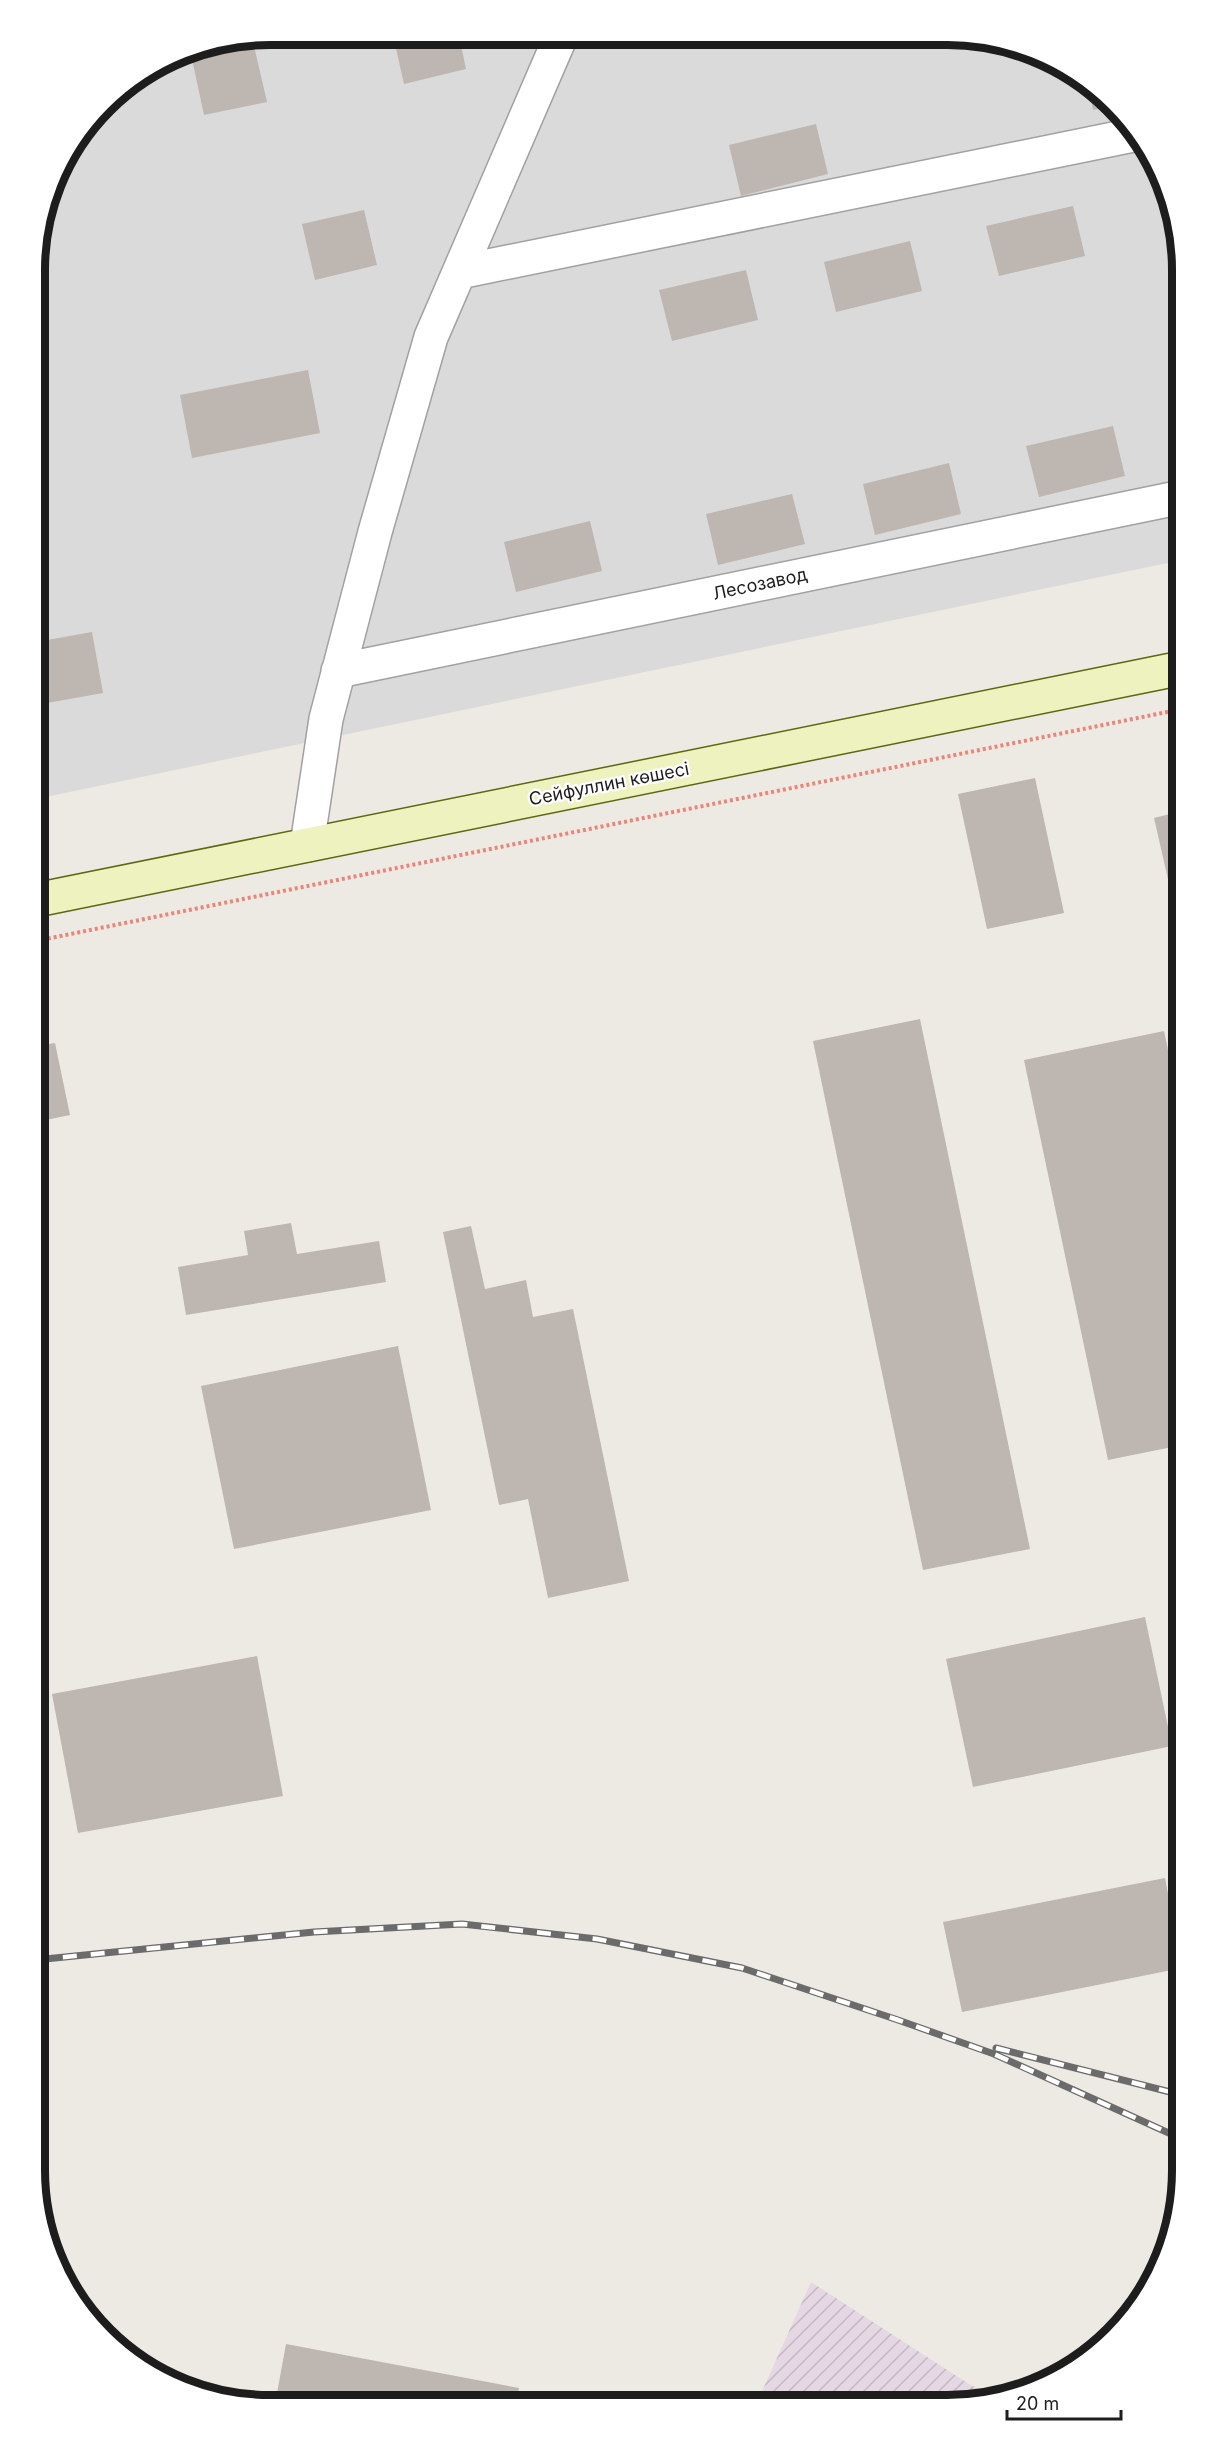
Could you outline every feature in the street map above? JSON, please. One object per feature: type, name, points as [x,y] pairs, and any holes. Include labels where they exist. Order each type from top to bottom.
[{"type":"main road","name":"Сейфуллин көшесі","points":[[45,898],[1172,670]]},
{"type":"street","points":[[307,846],[326,719],[375,532],[431,337],[557,45]]},
{"type":"street","points":[[459,272],[1127,136]]},
{"type":"street","name":"Лесозавод","points":[[338,671],[1172,499]]},
{"type":"path","points":[[45,939],[1172,711]]},
{"type":"shaded area","points":[[256,45],[961,45],[991,49],[1019,57],[1046,68],[1072,83],[1106,111],[1134,145],[1149,171],[1160,198],[1168,226],[1172,256],[1172,562],[45,797],[45,256],[49,226],[57,198],[68,171],[83,145],[122,101],[145,83],[171,68],[226,49]]},
{"type":"shaded area","points":[[811,2282],[983,2392],[961,2395],[760,2395]]},
{"type":"building","points":[[395,45],[461,45],[466,69],[404,84]]},
{"type":"building","points":[[254,46],[267,102],[204,115],[193,59]]},
{"type":"building","points":[[1091,97],[1103,108],[1093,110]]},
{"type":"building","points":[[816,124],[828,174],[741,196],[729,145]]},
{"type":"building","points":[[1073,206],[1085,256],[999,276],[986,226]]},
{"type":"building","points":[[364,210],[377,265],[315,280],[302,224]]},
{"type":"building","points":[[910,241],[922,291],[836,312],[824,262]]},
{"type":"building","points":[[746,270],[758,320],[672,341],[659,290]]},
{"type":"building","points":[[308,370],[320,433],[192,458],[180,395]]},
{"type":"building","points":[[1113,426],[1125,476],[1039,497],[1026,446]]},
{"type":"building","points":[[949,463],[961,514],[875,535],[863,484]]},
{"type":"building","points":[[792,494],[805,544],[718,565],[706,514]]},
{"type":"building","points":[[590,521],[602,571],[516,592],[504,542]]},
{"type":"building","points":[[92,632],[103,693],[45,703],[45,640]]},
{"type":"building","points":[[1035,778],[1064,913],[987,929],[958,794]]},
{"type":"building","points":[[1172,814],[1172,897],[1154,818]]},
{"type":"building","points":[[920,1019],[1030,1549],[923,1570],[813,1041]]},
{"type":"building","points":[[1164,1031],[1172,1069],[1172,1447],[1108,1460],[1024,1060]]},
{"type":"building","points":[[55,1043],[70,1115],[45,1120],[45,1045]]},
{"type":"building","points":[[291,1223],[297,1254],[379,1241],[386,1282],[186,1315],[178,1267],[248,1255],[244,1231]]},
{"type":"building","points":[[471,1226],[485,1289],[526,1280],[533,1317],[573,1309],[629,1581],[548,1598],[528,1499],[499,1505],[443,1232]]},
{"type":"building","points":[[398,1346],[431,1510],[234,1549],[201,1386]]},
{"type":"building","points":[[1145,1617],[1172,1746],[973,1787],[946,1659]]},
{"type":"building","points":[[257,1656],[283,1796],[78,1833],[52,1694]]},
{"type":"building","points":[[1165,1878],[1172,1915],[1172,1970],[962,2012],[943,1922]]},
{"type":"building","points":[[286,2344],[519,2388],[518,2395],[277,2395]]},
{"type":"railway","points":[[45,1959],[314,1932],[462,1924],[597,1939],[742,1968],[898,2020],[994,2054],[1172,2134]]},
{"type":"railway","points":[[996,2048],[1172,2092]]}]
